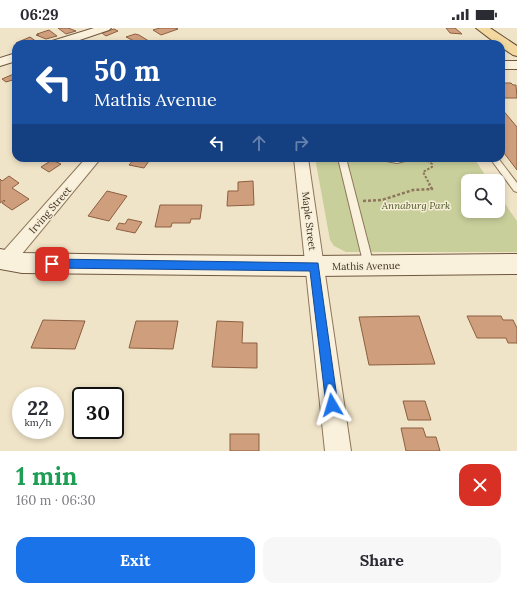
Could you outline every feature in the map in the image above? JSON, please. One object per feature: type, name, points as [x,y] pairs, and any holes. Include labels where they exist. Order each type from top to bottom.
[{"type":"main road","points":[[482,28],[500,40]]},
{"type":"main road","points":[[505,44],[517,52]]},
{"type":"street","points":[[65,40],[85,31],[105,28]]},
{"type":"street","points":[[85,31],[100,40]]},
{"type":"street","points":[[0,62],[12,58]]},
{"type":"street","points":[[505,65],[517,65]]},
{"type":"street","name":"Irving Street","points":[[3,260],[90,162]]},
{"type":"street","name":"Maple Street","points":[[301,162],[338,451]]},
{"type":"street","name":"Mathis Avenue","points":[[3,260],[22,263],[314,266],[517,264]]},
{"type":"lane","points":[[343,162],[369,266]]},
{"type":"lane","points":[[497,162],[517,189]]},
{"type":"path","points":[[353,201],[382,200],[413,190],[432,189],[423,174],[423,172],[430,170],[432,167],[432,164],[429,162]]},
{"type":"green space","name":"Annaburg Park","points":[[316,162],[477,162],[484,174],[461,174],[461,218],[505,218],[505,204],[517,221],[517,252],[346,252],[334,246],[330,240]]},
{"type":"building","points":[[58,28],[68,28],[76,31],[66,34]]},
{"type":"building","points":[[160,28],[178,29],[161,35],[153,30]]},
{"type":"building","points":[[446,28],[455,28],[462,34],[450,33]]},
{"type":"building","points":[[114,29],[118,31],[106,36],[102,33]]},
{"type":"building","points":[[49,30],[57,36],[46,39],[36,35],[39,35],[37,34]]},
{"type":"building","points":[[135,34],[147,40],[132,40],[126,37]]},
{"type":"building","points":[[30,37],[34,40],[23,40]]},
{"type":"building","points":[[12,75],[12,80],[6,82],[2,79]]},
{"type":"building","points":[[505,83],[516,85],[517,98],[505,98]]},
{"type":"building","points":[[505,113],[517,127],[517,170],[505,154]]},
{"type":"building","points":[[49,162],[56,162],[61,164],[49,172],[41,167]]},
{"type":"building","points":[[132,162],[148,162],[144,168],[129,165]]},
{"type":"building","points":[[9,176],[19,183],[12,188],[29,199],[12,210],[2,203],[5,201],[4,200],[0,203],[0,179],[2,181]]},
{"type":"building","points":[[253,181],[254,205],[227,206],[228,191],[238,191],[238,182]]},
{"type":"building","points":[[107,191],[127,196],[109,221],[88,216]]},
{"type":"building","points":[[160,205],[202,205],[200,219],[191,219],[190,223],[172,223],[171,227],[155,227]]},
{"type":"building","points":[[128,219],[142,222],[135,233],[116,229],[119,223],[125,224]]},
{"type":"building","points":[[419,316],[435,364],[369,365],[359,317]]},
{"type":"building","points":[[467,316],[501,316],[503,320],[513,320],[517,328],[517,343],[508,343],[506,338],[477,338]]},
{"type":"building","points":[[43,320],[85,321],[75,349],[31,348]]},
{"type":"building","points":[[136,321],[178,321],[173,349],[129,348]]},
{"type":"building","points":[[217,321],[243,322],[242,343],[257,343],[257,368],[212,367]]},
{"type":"building","points":[[403,401],[425,401],[431,420],[408,420]]},
{"type":"building","points":[[401,428],[423,428],[426,437],[436,437],[440,451],[406,451]]},
{"type":"building","points":[[230,434],[259,434],[259,451],[230,451]]},
{"type":"route","points":[[52,264],[314,266],[332,405]]}]
